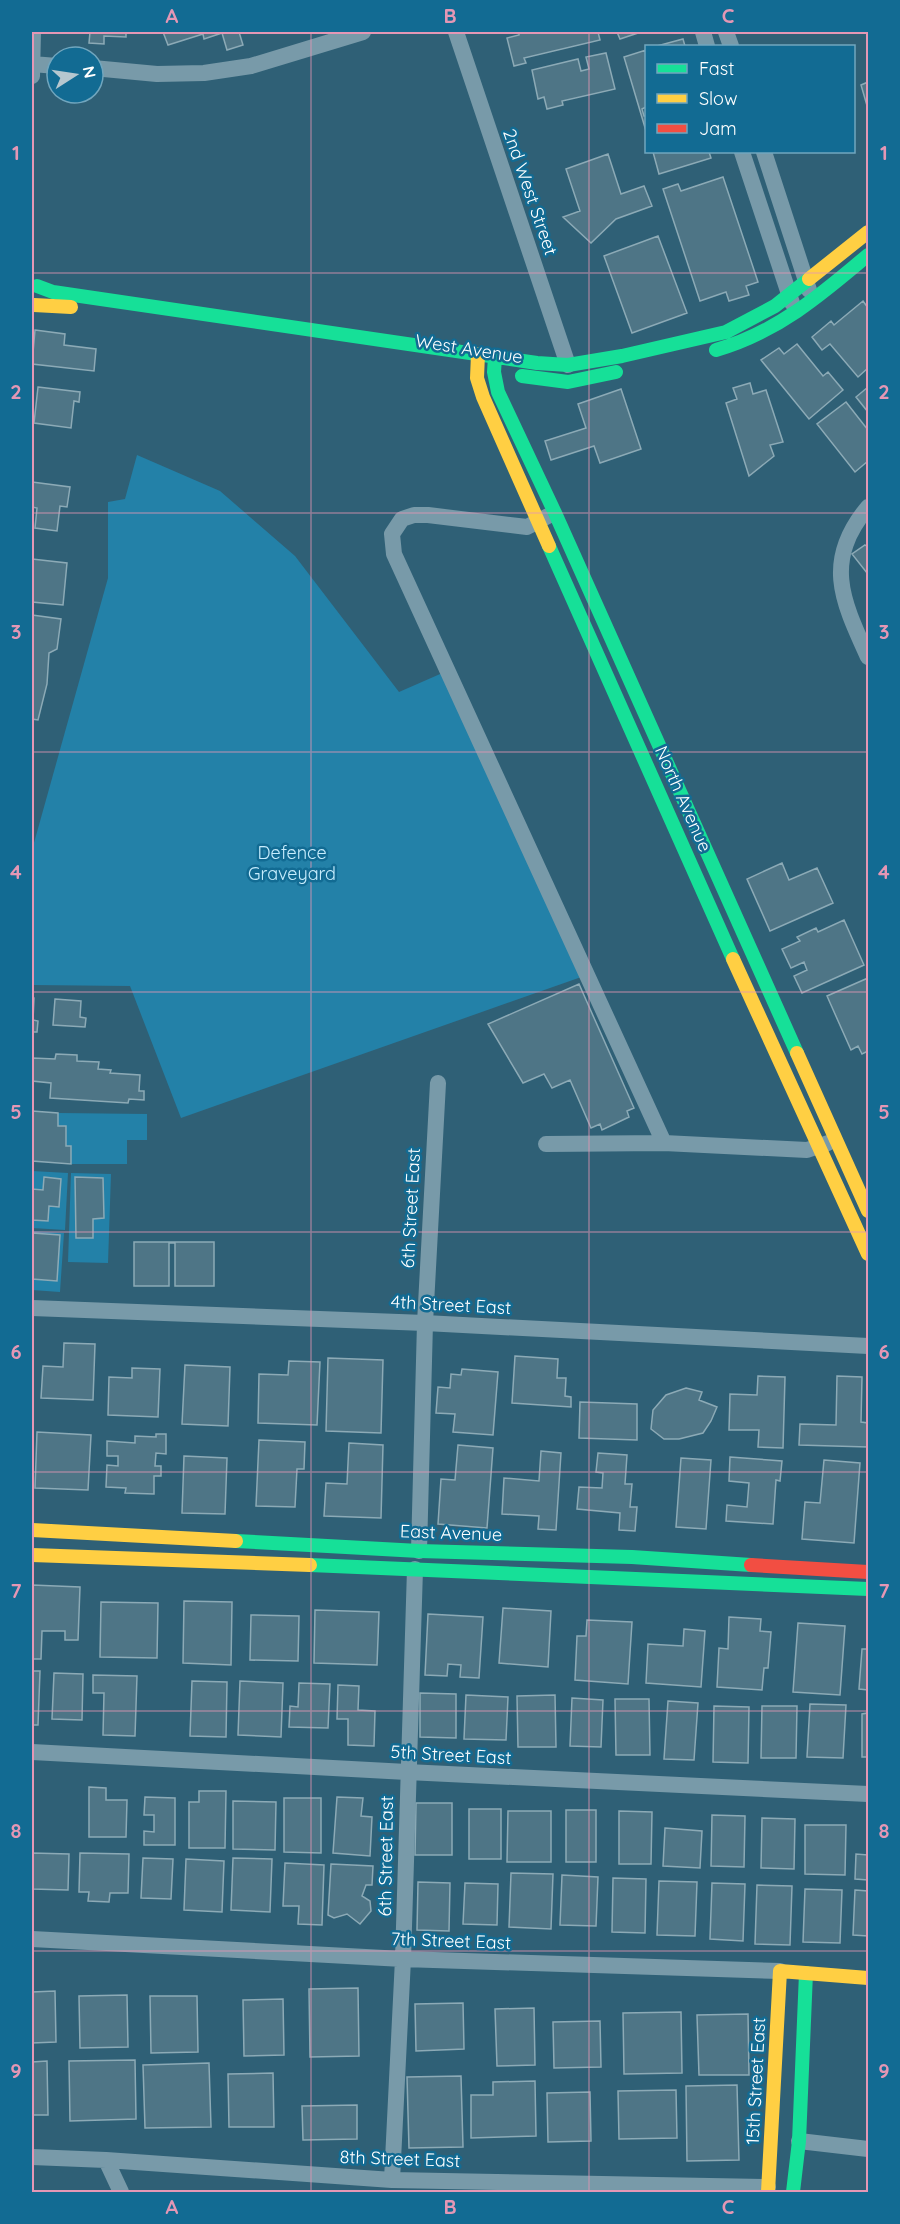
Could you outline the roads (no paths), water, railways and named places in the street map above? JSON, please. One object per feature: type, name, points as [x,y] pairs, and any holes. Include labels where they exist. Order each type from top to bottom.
[{"type":"street","points":[[32,76],[33,32]]},
{"type":"street","points":[[105,69],[157,74],[204,73],[251,66],[363,32]]},
{"type":"street","name":"2nd West Street","points":[[456,32],[568,365]]},
{"type":"street","points":[[742,153],[788,295],[796,312]]},
{"type":"street","points":[[764,153],[806,283],[814,299]]},
{"type":"street","points":[[806,283],[868,232]]},
{"type":"street","points":[[707,352],[730,347],[775,326],[814,299],[868,255]]},
{"type":"street","points":[[33,306],[38,298],[34,282]]},
{"type":"street","name":"West Avenue","points":[[34,282],[53,292],[537,363],[568,365],[622,356],[726,332],[775,306],[806,283]]},
{"type":"street","name":"West Avenue","points":[[33,306],[54,304],[418,360]]},
{"type":"street","name":"North Avenue","points":[[478,354],[471,368],[483,397],[547,517],[868,1211]]},
{"type":"street","name":"North Avenue","points":[[495,357],[494,372],[498,392],[547,517],[738,968],[868,1254]]},
{"type":"street","name":"West Avenue","points":[[471,368],[568,382],[626,370]]},
{"type":"street","points":[[868,507],[854,525],[845,545],[841,570],[842,591],[849,615],[868,657]]},
{"type":"street","points":[[547,517],[527,527],[428,514],[414,515],[402,519],[392,534],[394,554],[664,1143]]},
{"type":"street","name":"6th Street East","points":[[419,1551],[425,1323],[438,1083]]},
{"type":"street","points":[[546,1143],[664,1143],[807,1149],[836,1140]]},
{"type":"street","name":"4th Street East","points":[[32,1308],[425,1323],[868,1346]]},
{"type":"street","name":"East Avenue","points":[[32,1530],[419,1551],[632,1557],[868,1572]]},
{"type":"street","name":"East Avenue","points":[[32,1555],[868,1589]]},
{"type":"street","name":"6th Street East","points":[[392,2180],[403,1959],[415,1569]]},
{"type":"street","name":"5th Street East","points":[[32,1752],[868,1794]]},
{"type":"street","name":"7th Street East","points":[[32,1939],[403,1959],[780,1971],[868,1978]]},
{"type":"street","name":"15th Street East","points":[[768,2190],[780,1971]]},
{"type":"street","points":[[793,2193],[799,2141],[806,1973]]},
{"type":"street","points":[[799,2141],[868,2149]]},
{"type":"street","name":"8th Street East","points":[[32,2157],[392,2180],[768,2190]]},
{"type":"street","points":[[106,2160],[121,2193]]},
{"type":"park label","name":"Defence Graveyard","points":[[292,863]]}]
